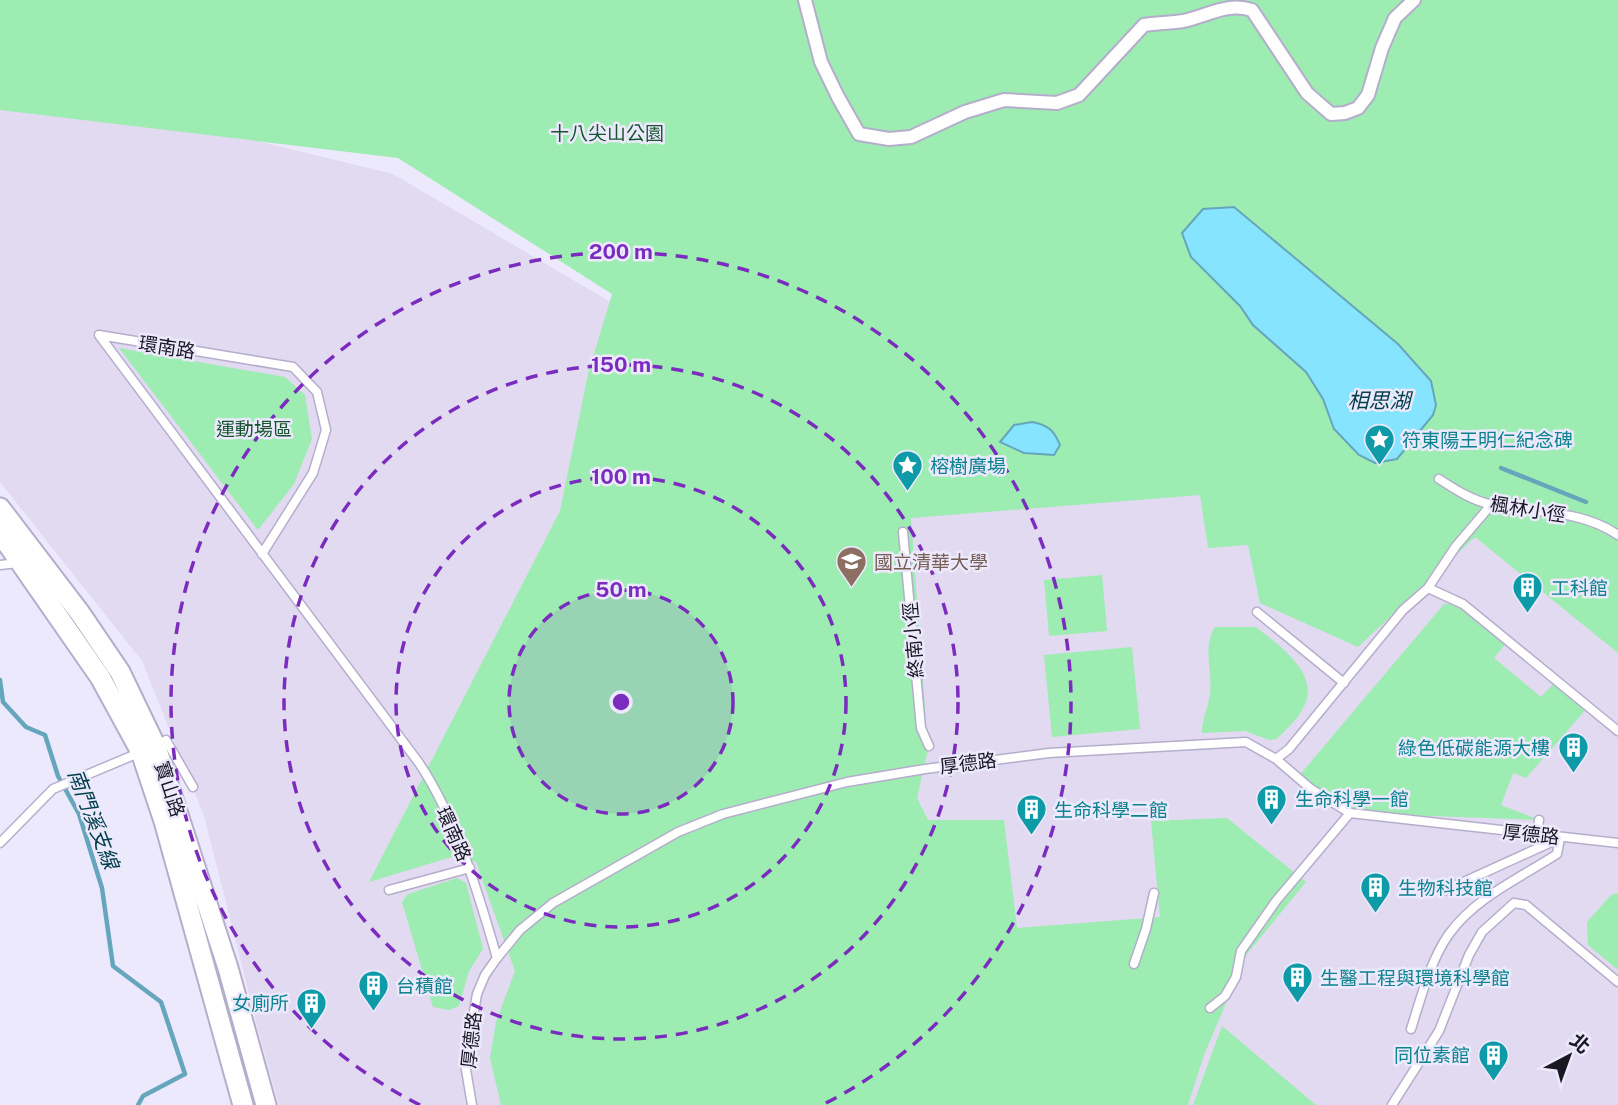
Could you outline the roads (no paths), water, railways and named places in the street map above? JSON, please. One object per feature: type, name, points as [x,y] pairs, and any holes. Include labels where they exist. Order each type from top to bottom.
[{"type":"street","points":[[805,0],[821,62],[849,120],[859,134],[889,139],[911,137],[965,112],[1004,100],[1057,103],[1079,95],[1144,24],[1183,21],[1239,6],[1252,10],[1307,93],[1331,114],[1345,113],[1358,108],[1368,95],[1382,48],[1395,18],[1414,0]]},
{"type":"street","name":"寶山路","points":[[0,508],[80,612],[120,672],[228,968],[266,1105]]},
{"type":"street","name":"寶山路","points":[[0,533],[149,749],[164,821],[243,1105]]},
{"type":"lane","name":"環南路","points":[[262,554],[313,473],[326,430],[317,392],[293,367],[99,335],[262,554],[419,763],[429,778],[470,868],[497,958]]},
{"type":"lane","name":"楓林小徑","points":[[1439,479],[1465,496],[1491,505],[1576,517],[1598,523],[1618,536]]},
{"type":"lane","points":[[1276,759],[1289,749],[1403,610],[1428,588],[1456,546],[1491,505]]},
{"type":"lane","name":"終南小徑","points":[[903,532],[919,705],[923,736],[929,746]]},
{"type":"lane","points":[[0,565],[22,562]]},
{"type":"lane","points":[[1428,588],[1463,604],[1618,731]]},
{"type":"lane","points":[[1257,612],[1344,683]]},
{"type":"lane","points":[[0,843],[53,789],[166,740],[193,788]]},
{"type":"lane","name":"厚德路","points":[[472,1105],[465,1064],[477,995],[485,975],[520,930],[553,903],[678,832],[723,814],[847,782],[1049,753],[1246,742],[1276,759],[1311,789],[1350,813],[1618,843]]},
{"type":"lane","points":[[1210,1008],[1225,996],[1236,977],[1241,951],[1276,901],[1350,813]]},
{"type":"lane","points":[[1537,835],[1539,820]]},
{"type":"lane","points":[[1446,890],[1560,838]]},
{"type":"lane","points":[[1412,1029],[1434,962],[1450,934],[1470,912],[1502,886],[1557,854],[1560,838]]},
{"type":"lane","points":[[389,890],[470,868]]},
{"type":"lane","points":[[1133,964],[1146,929],[1154,893]]},
{"type":"lane","points":[[1392,1105],[1439,1031],[1469,955],[1482,932],[1514,903],[1526,905],[1618,982]]},
{"type":"water","name":"相思湖","points":[[1234,207],[1398,344],[1431,381],[1436,405],[1433,415],[1397,459],[1375,463],[1359,455],[1334,429],[1323,399],[1306,372],[1253,325],[1240,306],[1191,257],[1182,233],[1203,209]]},
{"type":"water","points":[[1032,422],[1050,429],[1055,436],[1060,445],[1054,455],[1024,453],[1000,442],[1014,425]]},
{"type":"waterway","points":[[1501,468],[1586,502]]},
{"type":"waterway","name":"南門溪支線","points":[[0,680],[3,702],[26,727],[45,735],[58,776],[79,814],[102,888],[113,966],[161,1002],[185,1074],[143,1096],[138,1105]]},
{"type":"place","name":"符東陽王明仁紀念碑","points":[[1379,467]]},
{"type":"place","name":"榕樹廣場","points":[[907,493]]},
{"type":"place","name":"國立清華大學","points":[[851,589]]},
{"type":"place","name":"工科館","points":[[1528,615]]},
{"type":"place","name":"綠色低碳能源大樓","points":[[1573,775]]},
{"type":"place","name":"生命科學一館","points":[[1272,826]]},
{"type":"place","name":"生命科學二館","points":[[1031,837]]},
{"type":"place","name":"生物科技館","points":[[1375,915]]},
{"type":"place","name":"生醫工程與環境科學館","points":[[1297,1005]]},
{"type":"place","name":"台積館","points":[[373,1013]]},
{"type":"place","name":"女廁所","points":[[312,1030]]},
{"type":"place","name":"同位素館","points":[[1493,1082]]},
{"type":"park label","name":"十八尖山公園","points":[[607,133]]},
{"type":"park label","name":"運動場區","points":[[254,429]]}]
